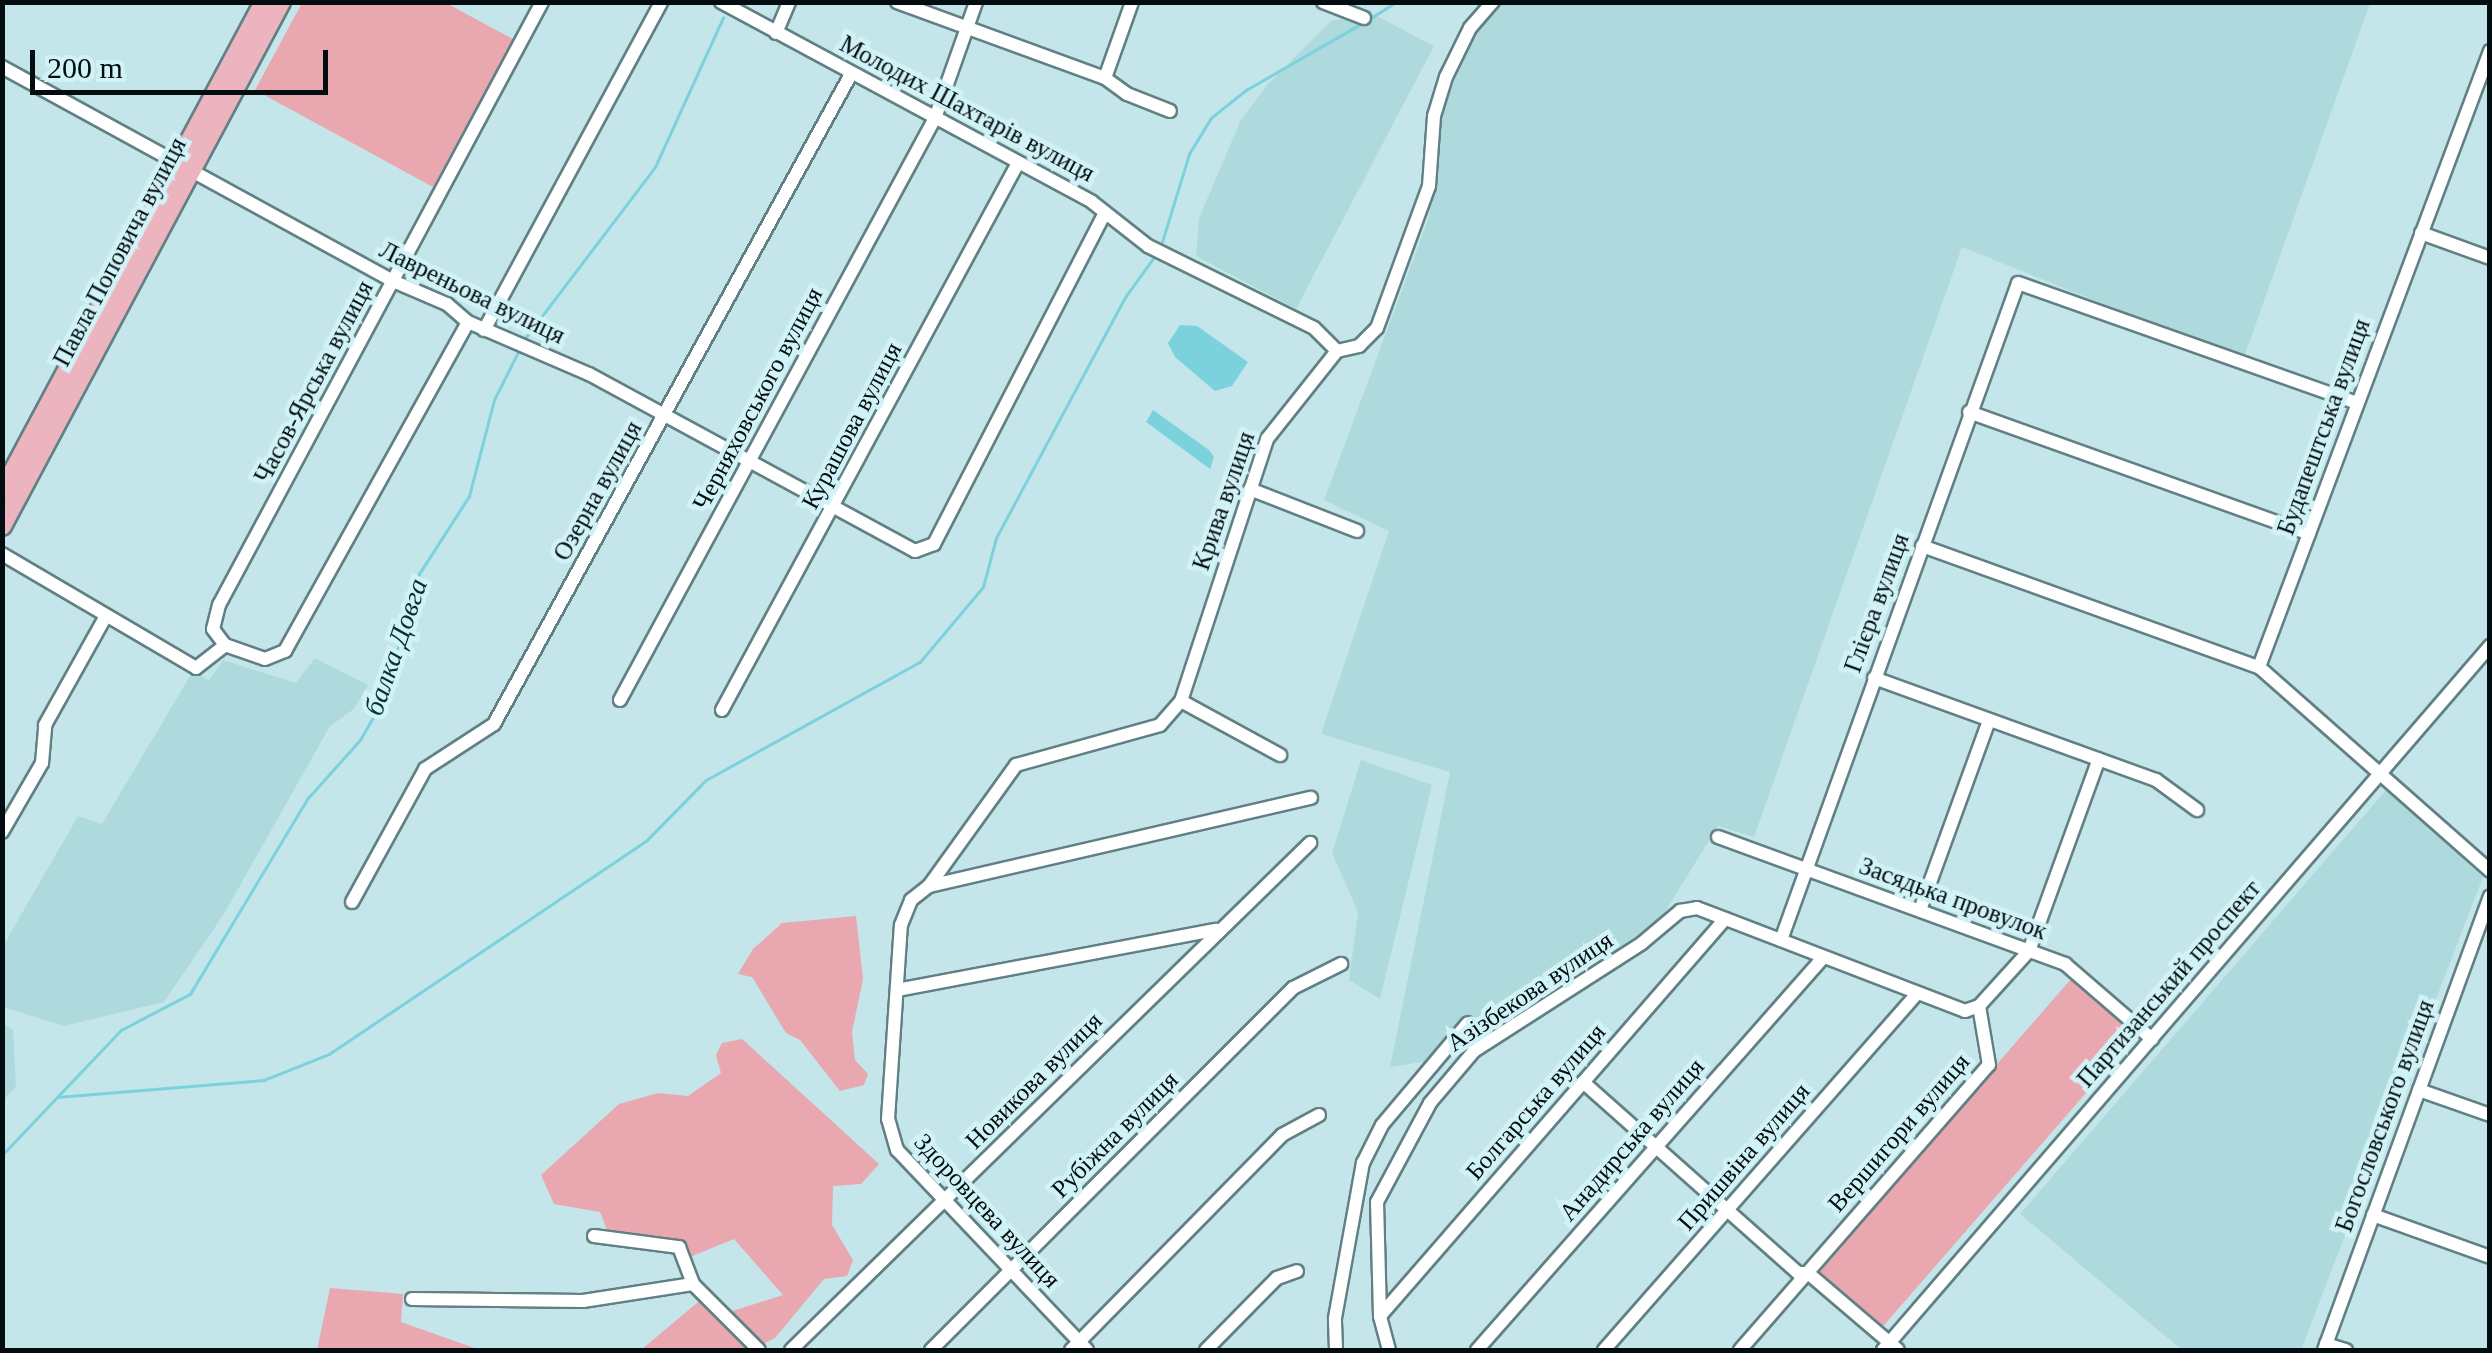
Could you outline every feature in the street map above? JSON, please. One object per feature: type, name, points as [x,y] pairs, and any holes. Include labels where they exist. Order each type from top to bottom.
[{"type":"main road","name":"Павла Поповича вулиця","points":[[2,526],[186,166],[264,2]]},
{"type":"main road","name":"Павла Поповича вулиця","points":[[2,492],[281,2]]},
{"type":"street","name":"Часов-Ярська вулиця","points":[[225,645],[213,628],[219,604],[542,2]]},
{"type":"street","points":[[484,330],[661,2]]},
{"type":"street","name":"Молодих Шахтарів вулиця","points":[[721,2],[1092,202],[1103,216],[1168,257],[1329,336],[1337,351]]},
{"type":"street","points":[[776,32],[789,2]]},
{"type":"street","points":[[897,2],[1105,78],[1126,94],[1170,110]]},
{"type":"street","name":"Черняховського вулиця","points":[[620,700],[935,118],[976,2]]},
{"type":"street","points":[[1105,78],[1132,2]]},
{"type":"street","points":[[1322,2],[1364,18]]},
{"type":"street","name":"Крива вулиця","points":[[1181,701],[1266,439],[1337,351],[1359,346],[1378,328],[1429,186],[1434,116],[1446,77],[1470,28],[1493,2]]},
{"type":"street","name":"Будапештська вулиця","points":[[2259,668],[2490,51]]},
{"type":"street","name":"Лавреньова вулиця","points":[[2,68],[394,281],[447,304],[468,322],[665,416],[924,552],[1103,216]]},
{"type":"street","name":"Озерна вулиця","points":[[352,902],[425,769],[494,724],[852,74]]},
{"type":"street","name":"Курашова вулиця","points":[[722,710],[1018,162]]},
{"type":"street","points":[[2421,233],[2490,258]]},
{"type":"street","name":"Глієра вулиця","points":[[1780,940],[2018,284],[2358,403]]},
{"type":"street","points":[[2,554],[196,668],[225,645],[265,659],[285,651],[468,322]]},
{"type":"street","points":[[1969,412],[2309,534]]},
{"type":"street","points":[[1250,488],[1357,532]]},
{"type":"street","points":[[1922,546],[2259,668],[2490,872]]},
{"type":"street","points":[[2,832],[42,763],[45,725],[106,616]]},
{"type":"street","name":"Партизанський проспект","points":[[1890,1348],[2490,646]]},
{"type":"street","points":[[1874,678],[2156,780],[2197,810]]},
{"type":"street","points":[[1181,701],[1280,756]]},
{"type":"street","name":"Здоровцева вулиця","points":[[1079,1348],[944,1202],[891,1136],[901,925],[912,900],[929,886],[1016,765],[1160,725],[1181,701]]},
{"type":"street","points":[[1920,910],[1990,720]]},
{"type":"street","points":[[1725,918],[1822,959],[1965,1011],[1979,1006],[2028,951],[2100,759]]},
{"type":"street","points":[[929,886],[1311,798]]},
{"type":"street","name":"Засядька провулок","points":[[1718,837],[2065,964],[2152,1039]]},
{"type":"street","name":"Новикова вулиця","points":[[790,1350],[1310,843]]},
{"type":"street","name":"Богословського вулиця","points":[[2325,1347],[2490,896]]},
{"type":"street","name":"Азізбекова вулиця","points":[[1390,1350],[1380,1316],[1377,1202],[1400,1150],[1450,1074],[1474,1051],[1680,911],[1696,908],[1725,918]]},
{"type":"street","name":"Болгарська вулиця","points":[[1380,1316],[1725,918]]},
{"type":"street","points":[[897,990],[1218,929]]},
{"type":"street","name":"Анадирська вулиця","points":[[1477,1350],[1822,959]]},
{"type":"street","name":"Рубіжна вулиця","points":[[931,1350],[1293,988],[1341,964]]},
{"type":"street","name":"Пришвіна вулиця","points":[[1604,1350],[1918,993]]},
{"type":"street","name":"Вершигори вулиця","points":[[1740,1350],[1989,1065],[1979,1006]]},
{"type":"street","points":[[1336,1350],[1335,1318],[1363,1163],[1382,1125],[1468,1023]]},
{"type":"street","points":[[1583,1082],[1890,1348]]},
{"type":"street","points":[[2419,1090],[2490,1115]]},
{"type":"street","points":[[1079,1348],[1282,1135],[1319,1115]]},
{"type":"street","points":[[2373,1215],[2490,1256]]},
{"type":"street","points":[[594,1236],[670,1242],[679,1247],[693,1284],[759,1350]]},
{"type":"street","points":[[1206,1350],[1277,1278],[1297,1271]]},
{"type":"street","points":[[412,1299],[583,1301],[693,1284]]},
{"type":"street","points":[[2325,1347],[2346,1350]]},
{"type":"shaded area","points":[[302,3],[446,3],[513,39],[433,187],[255,90]]},
{"type":"shaded area","points":[[1498,3],[2370,3],[2243,360],[1962,247],[1754,837],[1718,826],[1660,920],[1454,1057],[1390,1067],[1450,772],[1321,734],[1389,531],[1324,500],[1429,217],[1439,116],[1479,25]]},
{"type":"shaded area","points":[[1371,13],[1434,46],[1296,309],[1196,256],[1199,218],[1240,122],[1267,85],[1331,21]]},
{"type":"shaded area","points":[[315,658],[368,685],[354,709],[330,726],[224,914],[164,1002],[64,1026],[3,1007],[3,946],[78,816],[102,824],[193,671],[209,681],[223,660],[296,683]]},
{"type":"shaded area","points":[[1361,760],[1432,785],[1380,999],[1349,980],[1358,912],[1332,853]]},
{"type":"shaded area","points":[[2386,790],[2483,877],[2301,1350],[2182,1350],[2020,1214]]},
{"type":"shaded area","points":[[856,916],[863,979],[852,1032],[855,1060],[868,1074],[864,1085],[840,1091],[800,1040],[786,1033],[752,977],[738,974],[753,949],[782,923]]},
{"type":"shaded area","points":[[2071,979],[2136,1035],[1881,1328],[1816,1272]]},
{"type":"shaded area","points":[[3,1023],[13,1030],[16,1086],[3,1101]]},
{"type":"shaded area","points":[[742,1039],[879,1164],[861,1184],[833,1186],[832,1225],[853,1260],[847,1276],[824,1279],[775,1338],[751,1350],[641,1350],[704,1297],[723,1314],[783,1295],[734,1239],[685,1259],[609,1235],[600,1212],[554,1204],[541,1175],[619,1104],[658,1093],[688,1096],[721,1073],[716,1055],[722,1043]]},
{"type":"shaded area","points":[[330,1288],[403,1294],[401,1322],[480,1350],[317,1350]]},
{"type":"water","points":[[1180,325],[1197,326],[1248,362],[1232,386],[1215,391],[1175,357],[1168,343]]},
{"type":"water","points":[[1153,410],[1209,450],[1214,457],[1210,469],[1146,422]]},
{"type":"waterway","points":[[1368,20],[1396,2]]},
{"type":"waterway","name":"балка Довга","points":[[523,341],[655,167],[723,18]]},
{"type":"waterway","points":[[1162,242],[1189,154],[1211,118],[1246,90],[1361,24]]},
{"type":"waterway","points":[[57,1097],[264,1080],[329,1054],[647,840],[706,780],[920,662],[983,587],[996,538],[1126,296],[1154,257]]},
{"type":"waterway","name":"балка Довга","points":[[2,1155],[121,1030],[190,994],[308,798],[360,740],[383,700],[419,574],[469,496],[494,400],[520,348]]}]
